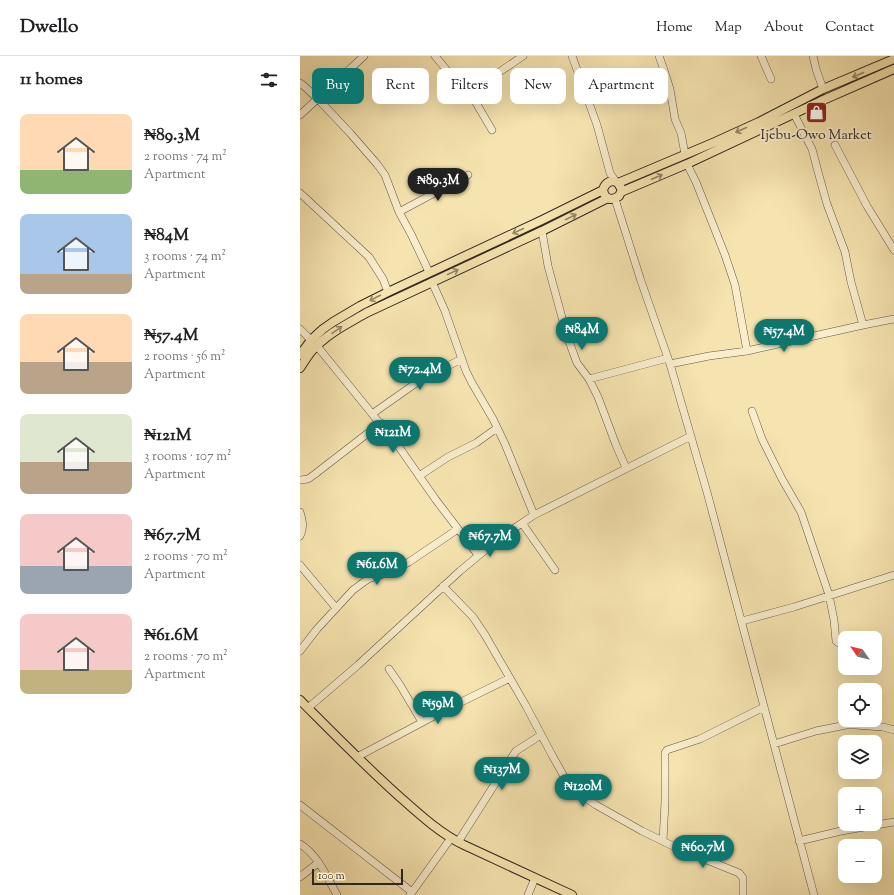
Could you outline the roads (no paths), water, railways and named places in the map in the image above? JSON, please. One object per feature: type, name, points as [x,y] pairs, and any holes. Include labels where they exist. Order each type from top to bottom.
[{"type":"main road","points":[[300,368],[312,352],[314,343],[323,329],[360,306],[603,190],[606,184],[715,142],[759,122],[823,89],[894,59]]},
{"type":"main road","points":[[300,355],[314,343],[366,313],[542,230],[619,196],[621,192],[687,164],[821,101],[894,69]]},
{"type":"main road","points":[[614,182],[621,187],[621,192]]},
{"type":"main road","points":[[603,190],[605,196],[612,199]]},
{"type":"main road","points":[[300,700],[357,757],[412,808],[454,840],[572,895]]},
{"type":"street","points":[[351,68],[364,56]]},
{"type":"street","points":[[435,56],[445,68]]},
{"type":"street","points":[[502,70],[523,56]]},
{"type":"street","points":[[572,56],[597,125],[610,173],[614,182]]},
{"type":"street","points":[[659,56],[670,89],[675,119],[685,154]]},
{"type":"street","points":[[761,56],[771,79]]},
{"type":"street","points":[[813,56],[823,89]]},
{"type":"street","points":[[300,83],[312,93]]},
{"type":"street","points":[[300,115],[312,104]]},
{"type":"street","points":[[323,104],[377,164],[384,175],[399,212],[429,272]]},
{"type":"street","points":[[477,104],[492,130]]},
{"type":"street","points":[[794,114],[812,149],[827,204],[845,252],[851,282],[863,325]]},
{"type":"street","points":[[835,145],[867,206],[894,250]]},
{"type":"street","points":[[687,164],[696,182],[725,255],[735,285],[747,351]]},
{"type":"street","points":[[399,212],[468,175]]},
{"type":"street","points":[[300,193],[369,257],[383,279],[388,292]]},
{"type":"street","points":[[612,199],[669,361],[691,436],[742,621],[814,895]]},
{"type":"street","points":[[542,230],[548,266],[567,336],[577,363],[589,379],[598,397],[626,468]]},
{"type":"street","points":[[432,282],[472,383],[493,419],[534,515]]},
{"type":"street","points":[[589,379],[669,361],[747,351],[894,319]]},
{"type":"street","points":[[300,329],[314,343],[399,447],[478,555]]},
{"type":"street","points":[[372,414],[434,372],[462,360]]},
{"type":"street","points":[[752,411],[762,439],[782,479],[801,512],[829,595],[836,641],[838,643]]},
{"type":"street","points":[[300,480],[308,479],[380,423]]},
{"type":"street","points":[[419,476],[448,457],[476,443],[497,428]]},
{"type":"street","points":[[308,708],[358,665],[443,586],[501,537],[534,515],[691,436]]},
{"type":"street","points":[[300,512],[303,524],[303,529],[300,536]]},
{"type":"street","points":[[522,523],[555,570]]},
{"type":"street","points":[[300,652],[317,629],[353,590],[368,579],[393,571],[409,562],[458,529]]},
{"type":"street","points":[[300,564],[336,608]]},
{"type":"street","points":[[742,621],[794,607],[894,575]]},
{"type":"street","points":[[443,586],[473,617],[485,635],[571,788],[621,820],[663,842],[738,873],[743,878],[743,895]]},
{"type":"street","points":[[389,669],[422,722]]},
{"type":"street","points":[[357,757],[422,722],[510,678]]},
{"type":"street","points":[[663,842],[665,753],[667,750],[700,739],[764,707]]},
{"type":"street","points":[[774,744],[816,731],[846,725],[883,727],[894,730]]},
{"type":"street","points":[[300,805],[411,894],[454,840],[516,751],[541,734]]},
{"type":"street","points":[[799,841],[840,831],[894,822]]},
{"type":"street","points":[[300,844],[318,863],[337,895]]},
{"type":"street","points":[[300,877],[318,863]]},
{"type":"street","points":[[528,895],[535,878]]},
{"type":"place","name":"Ijebu-Owo Market","points":[[816,112]]}]
